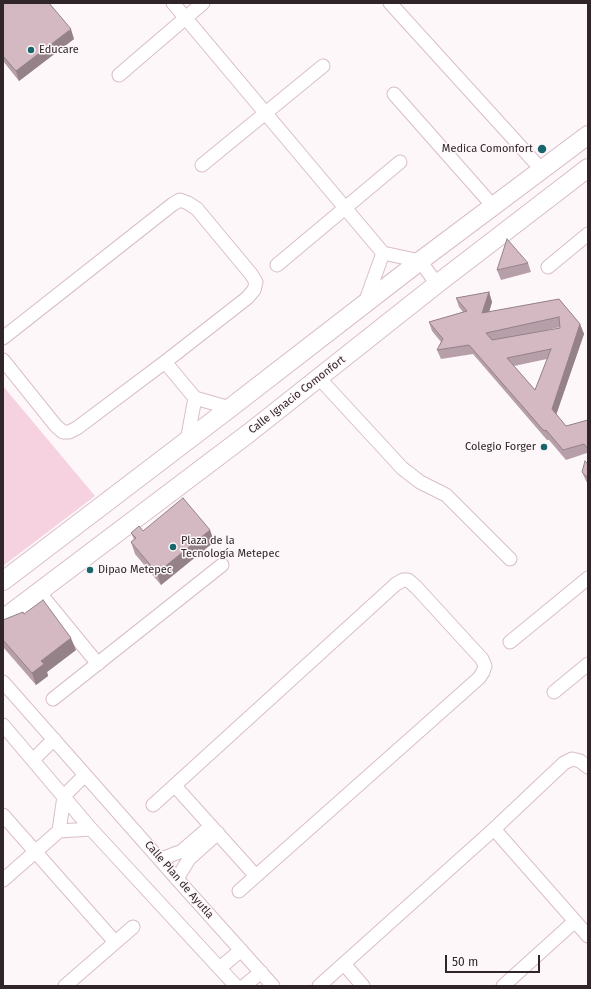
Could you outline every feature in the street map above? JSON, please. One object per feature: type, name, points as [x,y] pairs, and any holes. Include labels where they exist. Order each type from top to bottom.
[{"type":"main road","points":[[3,581],[588,134]]},
{"type":"main road","name":"Calle Ignacio Comonfort","points":[[3,619],[319,378],[437,284],[588,168]]},
{"type":"street","points":[[173,3],[383,253],[420,261],[437,284]]},
{"type":"street","points":[[119,75],[203,3]]},
{"type":"street","points":[[390,3],[541,169]]},
{"type":"street","points":[[202,165],[323,66]]},
{"type":"street","points":[[394,94],[493,206]]},
{"type":"street","points":[[277,265],[346,209],[400,162]]},
{"type":"street","points":[[3,338],[180,200],[197,209],[256,282],[254,290],[247,298],[165,362],[77,428],[69,432],[63,432],[56,426],[3,360]]},
{"type":"street","points":[[548,267],[588,234]]},
{"type":"street","points":[[365,304],[383,253]]},
{"type":"street","points":[[165,362],[196,398],[230,408]]},
{"type":"street","points":[[319,378],[402,468],[420,482],[446,495],[510,559]]},
{"type":"street","points":[[187,441],[196,398]]},
{"type":"street","points":[[53,699],[222,565]]},
{"type":"street","points":[[510,642],[588,578]]},
{"type":"street","points":[[153,805],[396,584],[403,580],[408,580],[416,586],[482,660],[485,666],[480,678],[255,875],[239,891]]},
{"type":"street","points":[[39,592],[98,664]]},
{"type":"street","points":[[554,692],[588,664]]},
{"type":"street","name":"Calle Plan de Ayutla","points":[[3,682],[273,986]]},
{"type":"street","points":[[3,725],[91,829],[236,986]]},
{"type":"street","points":[[32,760],[54,739]]},
{"type":"street","points":[[319,986],[494,829],[564,763],[572,759],[580,761],[588,767]]},
{"type":"street","points":[[59,831],[64,796],[85,775]]},
{"type":"street","points":[[175,786],[255,875]]},
{"type":"street","points":[[3,815],[115,942]]},
{"type":"street","points":[[3,880],[59,831],[91,829]]},
{"type":"street","points":[[494,829],[588,936]]},
{"type":"street","points":[[177,879],[186,855],[214,830]]},
{"type":"street","points":[[161,859],[186,855]]},
{"type":"street","points":[[503,986],[574,921]]},
{"type":"street","points":[[65,986],[133,927]]},
{"type":"street","points":[[220,968],[241,950]]},
{"type":"street","points":[[344,964],[363,986]]},
{"type":"street","points":[[244,986],[261,972]]},
{"type":"shaded area","points":[[3,386],[95,496],[3,566]]},
{"type":"building","name":"Educare","points":[[3,3],[49,3],[71,29],[16,71],[3,56]]},
{"type":"building","points":[[507,239],[528,263],[497,270]]},
{"type":"building","points":[[489,292],[482,313],[559,299],[580,324],[552,409],[566,426],[588,420],[588,449],[584,444],[563,450],[546,430],[544,431],[469,345],[437,350],[443,339],[429,322],[467,311],[456,298]],"holes":[[[559,317],[560,328],[492,340],[486,333]],[[551,349],[535,390],[507,358]]]},
{"type":"building","points":[[585,461],[588,464],[588,478],[582,472]]},
{"type":"building","name":"Plaza de la Tecnología Metepec","points":[[183,498],[210,530],[157,573],[131,542],[136,538],[131,533],[139,526],[143,531]]},
{"type":"building","points":[[43,600],[71,638],[41,661],[44,664],[32,673],[3,640],[3,620],[23,612],[24,614]]},
{"type":"place","name":"Educare","points":[[31,50]]},
{"type":"place","name":"Medica Comonfort","points":[[542,149]]},
{"type":"place","name":"Colegio Forger","points":[[544,447]]},
{"type":"place","name":"Plaza de la Tecnología Metepec","points":[[173,547]]},
{"type":"place","name":"Dipao Metepec","points":[[90,570]]}]
